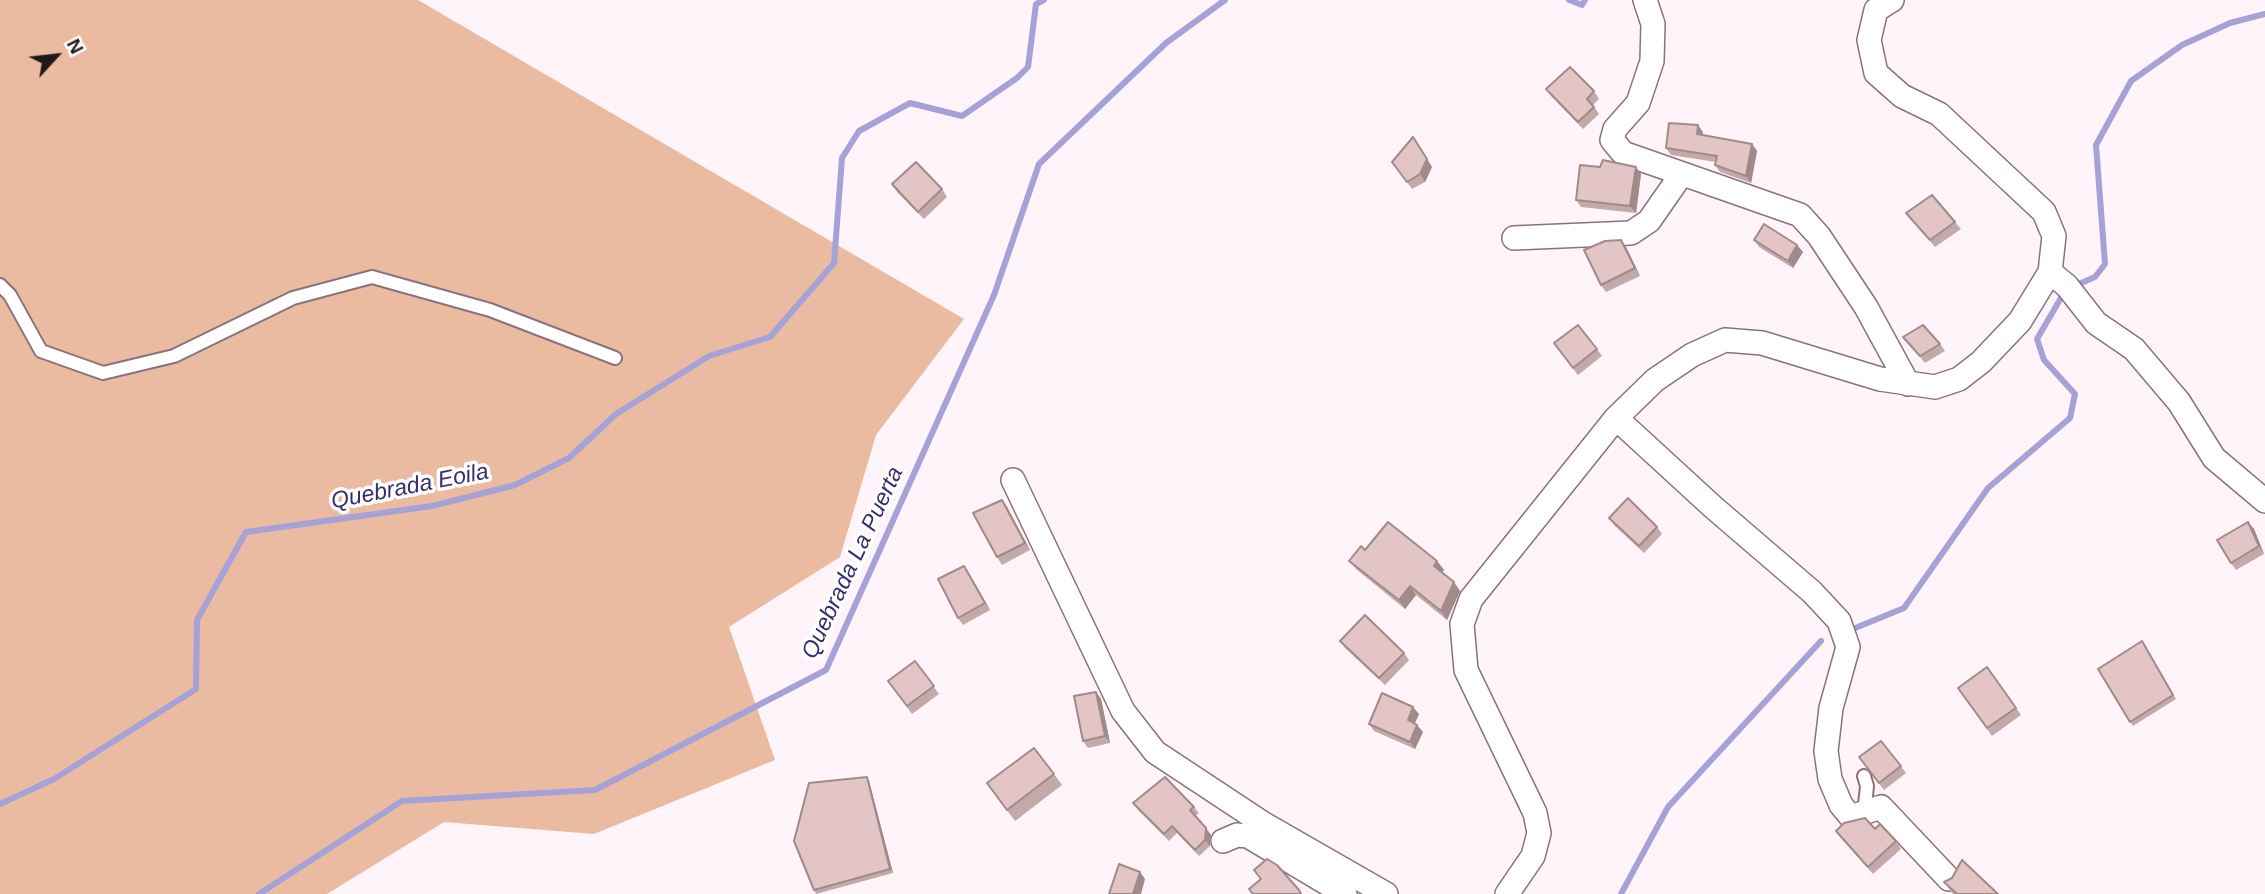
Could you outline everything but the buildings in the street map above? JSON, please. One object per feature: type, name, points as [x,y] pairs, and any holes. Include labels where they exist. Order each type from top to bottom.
[{"type":"street","points":[[1645,0],[1653,24],[1652,61],[1638,103],[1615,129],[1612,140],[1623,152],[1681,175],[1740,192],[1800,215],[1819,236],[1866,307],[1908,384]]},
{"type":"street","points":[[1507,894],[1533,856],[1539,833],[1535,813],[1466,670],[1462,624],[1471,599],[1616,418],[1655,380],[1692,355],[1725,341],[1762,343],[1908,384],[1935,387],[1959,379],[1981,362],[2021,321],[2050,272],[2054,236],[2044,212],[1939,114],[1902,96],[1876,73],[1869,40],[1876,10],[1892,0]]},
{"type":"street","points":[[1514,238],[1631,233],[1649,221],[1681,175]]},
{"type":"street","points":[[2050,272],[2067,286],[2096,323],[2134,349],[2179,402],[2214,457],[2265,501]]},
{"type":"street","points":[[1616,418],[1713,507],[1812,592],[1839,621],[1848,646],[1831,708],[1826,751],[1830,779],[1841,805],[1851,817],[1863,815],[1877,806],[1881,807],[1949,879]]},
{"type":"street","points":[[1013,480],[1123,711],[1155,752],[1264,824],[1386,894]]},
{"type":"street","points":[[1223,841],[1237,835],[1248,836],[1345,894]]},
{"type":"lane","points":[[0,285],[10,295],[41,351],[103,373],[174,356],[293,298],[372,276],[490,310],[615,358]]},
{"type":"lane","points":[[1863,815],[1867,786],[1864,776]]},
{"type":"shaded area","points":[[0,0],[418,0],[964,319],[876,435],[840,557],[729,627],[775,760],[594,834],[444,822],[327,894],[0,894]]},
{"type":"waterway","name":"Quebrada Eoila","points":[[0,804],[54,779],[196,689],[197,620],[246,532],[432,506],[515,485],[569,458],[616,414],[709,356],[770,337],[834,263],[842,158],[859,131],[910,103],[962,116],[1017,78],[1028,67],[1036,4],[1044,0]]},
{"type":"waterway","name":"Quebrada La Puerta","points":[[259,894],[402,801],[595,790],[826,670],[994,295],[1039,164],[1166,43],[1225,0]]},
{"type":"waterway","name":"Quebrada La Puerta","points":[[1569,0],[1582,5],[1585,0]]},
{"type":"waterway","points":[[2074,286],[2095,277],[2105,264],[2096,145],[2131,81],[2182,45],[2230,23],[2265,14]]},
{"type":"waterway","points":[[1848,631],[1904,608],[1988,488],[2070,418],[2075,394],[2044,360],[2037,339],[2065,291]]},
{"type":"waterway","points":[[1621,894],[1668,807],[1821,641]]}]
